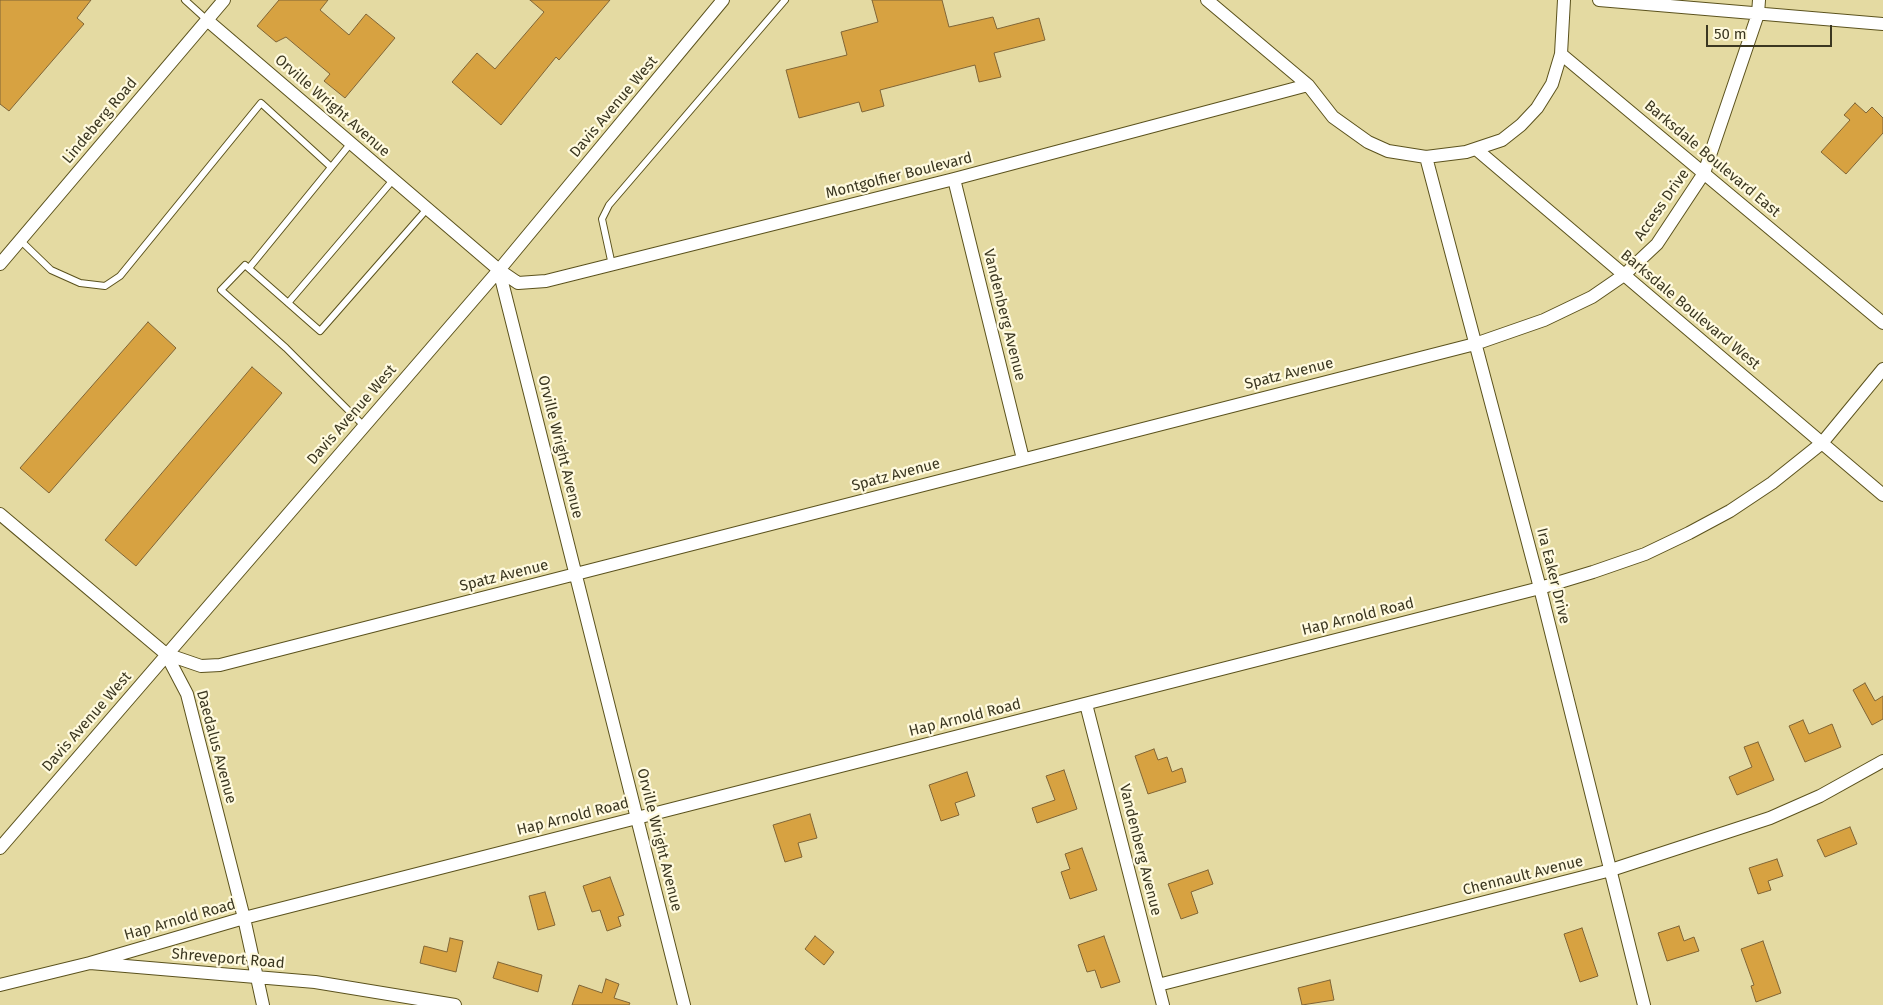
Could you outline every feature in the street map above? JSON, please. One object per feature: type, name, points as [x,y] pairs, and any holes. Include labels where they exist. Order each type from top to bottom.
[{"type":"street","name":"Lindeberg Road","points":[[0,264],[224,0]]},
{"type":"street","name":"Davis Avenue West","points":[[0,848],[499,270],[723,0]]},
{"type":"street","points":[[1207,0],[1308,84],[1333,116],[1368,142],[1388,150],[1426,157],[1471,151],[1502,140],[1521,126],[1537,108],[1552,84],[1561,54],[1564,0]]},
{"type":"street","points":[[1599,0],[1883,24]]},
{"type":"street","name":"Access Drive","points":[[1624,275],[1657,244],[1704,174],[1758,14],[1759,0]]},
{"type":"street","name":"Orville Wright Avenue","points":[[207,20],[499,270],[684,1005]]},
{"type":"street","name":"Barksdale Boulevard East","points":[[1561,54],[1883,324]]},
{"type":"street","name":"Montgolfier Boulevard","points":[[499,270],[518,283],[546,282],[954,179],[1308,84]]},
{"type":"street","name":"Barksdale Boulevard West","points":[[1471,151],[1624,275],[1883,495]]},
{"type":"street","name":"Ira Eaker Drive","points":[[1426,157],[1540,588],[1644,1005]]},
{"type":"street","name":"Vandenberg Avenue","points":[[954,179],[1023,459]]},
{"type":"street","name":"Spatz Avenue","points":[[166,654],[201,666],[220,664],[575,575],[1474,344],[1544,320],[1592,297],[1624,275]]},
{"type":"street","points":[[1822,443],[1883,369]]},
{"type":"street","name":"Hap Arnold Road","points":[[90,963],[244,918],[1540,588],[1645,554],[1689,533],[1730,511],[1772,484],[1822,443]]},
{"type":"street","name":"Daedalus Avenue","points":[[0,514],[166,654],[186,694],[244,918],[263,1005]]},
{"type":"street","name":"Vandenberg Avenue","points":[[1086,704],[1164,1005]]},
{"type":"street","name":"Chennault Avenue","points":[[1158,986],[1611,870],[1770,818],[1820,796],[1883,761]]},
{"type":"street","name":"Shreveport Road","points":[[0,985],[90,963],[315,982],[455,1005]]},
{"type":"lane","points":[[185,0],[207,20]]},
{"type":"lane","points":[[612,265],[602,218],[609,205],[785,0]]},
{"type":"lane","points":[[20,240],[50,270],[80,283],[105,286],[120,276],[261,103],[331,167]]},
{"type":"lane","points":[[248,268],[351,143]]},
{"type":"lane","points":[[288,303],[393,180]]},
{"type":"lane","points":[[364,426],[286,348],[222,290],[245,265],[320,331],[427,209]]},
{"type":"building","points":[[0,0],[91,0],[77,18],[84,24],[9,111],[0,104]]},
{"type":"building","points":[[279,0],[328,0],[320,10],[349,35],[366,14],[395,38],[345,98],[324,81],[330,74],[286,37],[276,42],[257,26]]},
{"type":"building","points":[[530,0],[610,0],[559,60],[556,57],[501,125],[452,82],[477,53],[495,69],[544,12]]},
{"type":"building","points":[[872,0],[942,0],[949,27],[993,17],[997,29],[1039,18],[1045,40],[994,53],[1001,77],[979,82],[975,65],[880,90],[884,106],[862,112],[859,102],[799,118],[786,70],[847,55],[841,32],[878,22]]},
{"type":"building","points":[[1855,103],[1866,113],[1872,107],[1883,118],[1883,133],[1846,174],[1821,152],[1850,120],[1844,115]]},
{"type":"building","points":[[148,322],[176,348],[49,493],[20,468]]},
{"type":"building","points":[[252,367],[282,393],[136,566],[105,540]]},
{"type":"building","points":[[1865,683],[1875,701],[1883,696],[1883,719],[1872,725],[1853,690]]},
{"type":"building","points":[[1803,720],[1809,734],[1832,724],[1841,747],[1805,762],[1789,726]]},
{"type":"building","points":[[1758,742],[1774,780],[1737,795],[1729,777],[1752,767],[1744,747]]},
{"type":"building","points":[[1154,749],[1158,760],[1167,757],[1172,772],[1182,768],[1186,782],[1148,794],[1135,756]]},
{"type":"building","points":[[1064,770],[1077,809],[1037,823],[1032,808],[1055,800],[1046,776]]},
{"type":"building","points":[[967,772],[975,796],[955,803],[959,815],[941,821],[929,785]]},
{"type":"building","points":[[810,814],[817,838],[798,843],[802,857],[785,862],[773,825]]},
{"type":"building","points":[[1850,827],[1857,844],[1825,857],[1817,840]]},
{"type":"building","points":[[1082,848],[1097,890],[1070,899],[1061,872],[1070,869],[1065,854]]},
{"type":"building","points":[[1777,859],[1783,876],[1768,881],[1771,890],[1758,894],[1749,868]]},
{"type":"building","points":[[1208,870],[1213,884],[1191,892],[1198,913],[1181,919],[1168,884]]},
{"type":"building","points":[[610,877],[624,915],[618,917],[621,926],[607,931],[600,910],[592,912],[583,886]]},
{"type":"building","points":[[545,892],[555,925],[538,930],[529,896]]},
{"type":"building","points":[[1679,926],[1684,941],[1694,937],[1699,951],[1667,961],[1658,933]]},
{"type":"building","points":[[1582,928],[1598,976],[1580,982],[1564,934]]},
{"type":"building","points":[[815,936],[834,952],[824,965],[805,949]]},
{"type":"building","points":[[1104,936],[1120,982],[1101,988],[1095,970],[1087,972],[1078,945]]},
{"type":"building","points":[[450,938],[463,941],[456,972],[420,963],[424,946],[447,952]]},
{"type":"building","points":[[1763,941],[1781,993],[1756,1002],[1751,986],[1754,985],[1741,949]]},
{"type":"building","points":[[498,962],[542,975],[538,992],[493,978]]},
{"type":"building","points":[[606,979],[619,984],[614,998],[630,1003],[629,1005],[572,1005],[579,985],[602,993]]},
{"type":"building","points":[[1330,980],[1334,1000],[1302,1005],[1298,988]]}]
